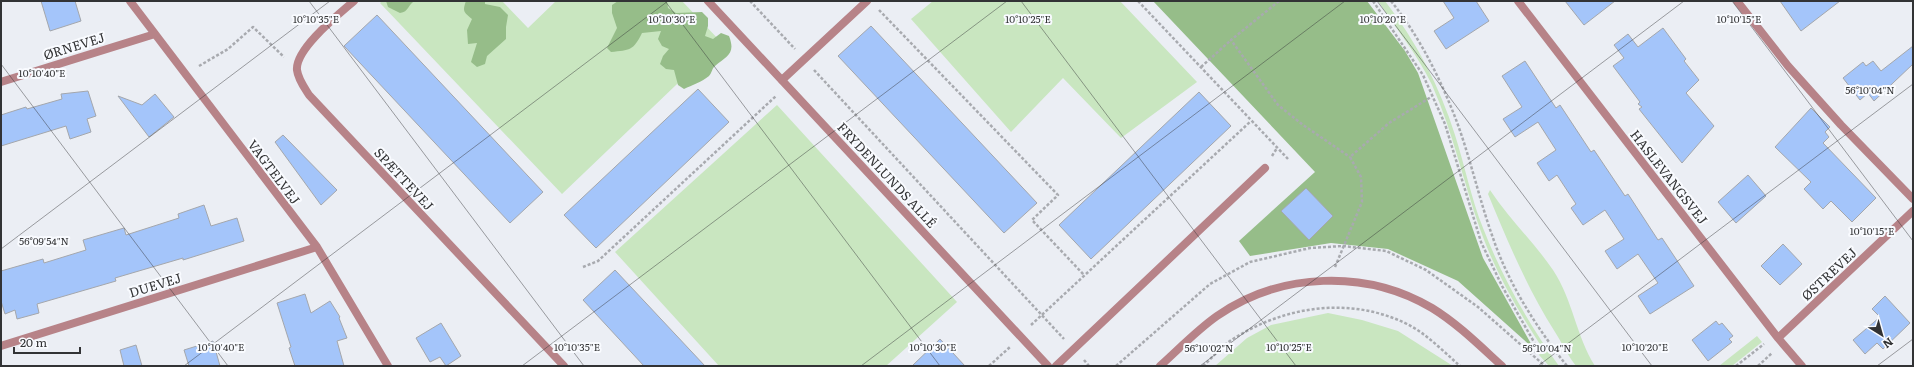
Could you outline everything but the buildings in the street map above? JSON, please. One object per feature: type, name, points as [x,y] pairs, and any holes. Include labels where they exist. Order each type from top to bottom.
[{"type":"street","name":"VAGTELVEJ","points":[[130,1],[184,75],[317,247],[388,366]]},
{"type":"street","points":[[297,69],[302,54],[312,40],[354,1]]},
{"type":"street","name":"FRYDENLUNDS ALLÉ","points":[[708,1],[1048,366]]},
{"type":"street","points":[[784,83],[805,60],[867,1]]},
{"type":"street","name":"HASLEVANGSVEJ","points":[[1518,1],[1778,338],[1802,366]]},
{"type":"street","points":[[1737,1],[1788,66],[1841,125],[1913,199]]},
{"type":"street","name":"ØRNEVEJ","points":[[1,82],[155,34]]},
{"type":"street","name":"SPÆTTEVEJ","points":[[297,69],[301,83],[309,95],[564,366]]},
{"type":"street","points":[[1056,366],[1265,168]]},
{"type":"street","name":"ØSTREVEJ","points":[[1778,338],[1913,211]]},
{"type":"street","name":"DUEVEJ","points":[[1,346],[317,247]]},
{"type":"street","points":[[1160,366],[1217,316],[1259,293],[1282,286],[1329,280],[1376,286],[1411,298],[1449,319],[1502,366]]},
{"type":"path","points":[[750,1],[1089,366]]},
{"type":"path","points":[[1138,1],[1288,159]]},
{"type":"path","points":[[1200,67],[1279,1]]},
{"type":"path","points":[[1373,1],[1416,62],[1431,97],[1445,124],[1481,242],[1502,286],[1538,349],[1534,354]]},
{"type":"path","points":[[1391,1],[1410,27],[1442,87],[1456,118],[1493,240],[1509,274],[1526,308],[1548,342],[1567,366]]},
{"type":"path","points":[[882,12],[1058,195],[1032,220],[1084,275]]},
{"type":"path","points":[[184,75],[228,49],[253,27],[297,69]]},
{"type":"path","points":[[1231,40],[1278,105],[1303,125],[1350,157],[1361,177],[1362,202],[1329,280]]},
{"type":"path","points":[[583,267],[598,261],[784,83]]},
{"type":"path","points":[[1350,157],[1389,123],[1431,97]]},
{"type":"path","points":[[989,366],[1041,315],[1251,121]]},
{"type":"path","points":[[1203,366],[1231,340],[1265,321],[1288,314],[1317,308],[1340,308],[1376,313],[1408,325],[1441,348],[1460,366]]},
{"type":"path","points":[[1736,366],[1764,344],[1778,338]]},
{"type":"green space","points":[[382,1],[502,1],[528,28],[556,1],[682,1],[721,42],[562,194],[380,3]]},
{"type":"green space","points":[[386,1],[415,1],[407,10],[400,13],[388,7]]},
{"type":"green space","points":[[466,1],[485,1],[485,4],[500,7],[508,15],[506,39],[487,56],[485,64],[477,67],[471,62],[477,43],[468,44],[467,30],[472,19],[464,12]]},
{"type":"green space","points":[[618,1],[667,1],[668,8],[676,13],[702,12],[708,18],[708,26],[705,36],[713,39],[721,33],[729,36],[731,51],[727,57],[714,67],[709,76],[684,89],[678,85],[674,70],[666,69],[660,64],[663,56],[669,49],[662,46],[658,39],[661,31],[642,33],[636,43],[627,50],[611,52],[607,48],[617,28],[612,13],[612,5]]},
{"type":"green space","points":[[933,1],[1120,1],[1197,82],[1121,138],[1063,78],[1011,132],[911,19]]},
{"type":"green space","points":[[1153,1],[1367,1],[1405,51],[1418,73],[1483,258],[1534,349],[1458,281],[1388,249],[1331,243],[1250,256],[1239,241],[1315,172]]},
{"type":"green space","points":[[1378,1],[1385,1],[1407,32],[1426,65],[1449,117],[1475,205],[1490,246],[1516,299],[1559,366],[1549,366],[1539,355],[1543,349],[1508,291],[1486,245],[1446,121],[1432,85],[1414,53]]},
{"type":"green space","points":[[777,105],[957,302],[886,366],[719,366],[615,252]]},
{"type":"green space","points":[[1490,190],[1505,211],[1553,270],[1565,293],[1583,343],[1595,366],[1576,366],[1568,354],[1536,299],[1518,264],[1488,194]]},
{"type":"green space","points":[[1328,313],[1362,320],[1398,331],[1453,366],[1215,366],[1247,338],[1271,325]]},
{"type":"green space","points":[[1757,336],[1762,342],[1732,366],[1719,366]]}]
